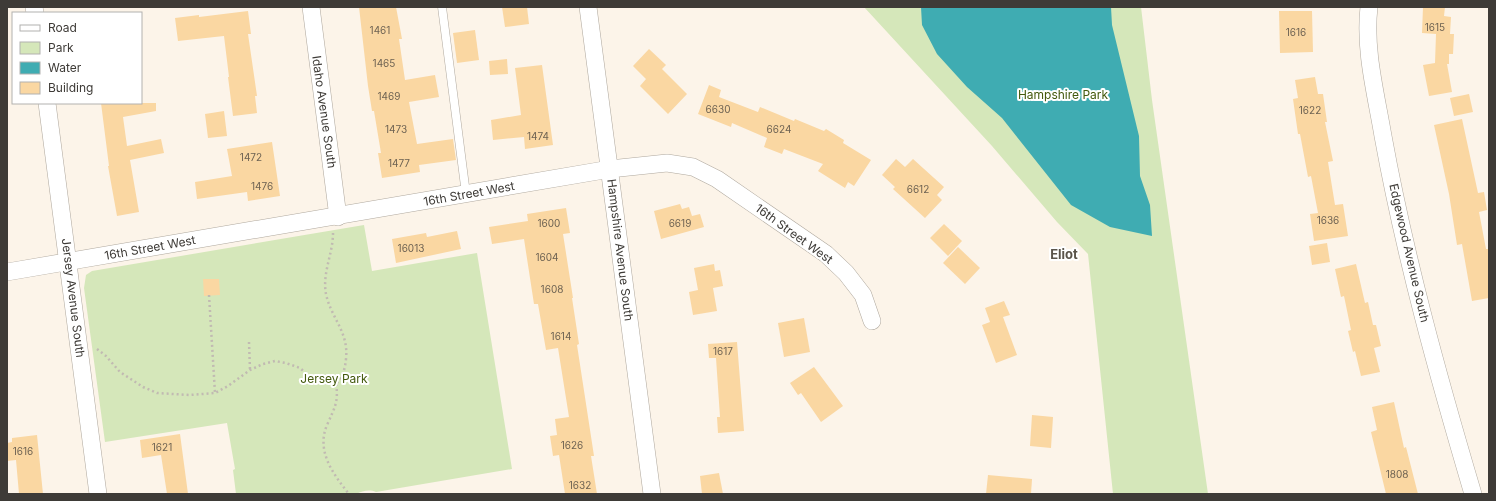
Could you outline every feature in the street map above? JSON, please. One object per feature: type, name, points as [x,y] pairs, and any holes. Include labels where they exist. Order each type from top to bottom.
[{"type":"street","name":"Idaho Avenue South","points":[[311,7],[335,217]]},
{"type":"street","name":"Hampshire Avenue South","points":[[588,7],[652,494]]},
{"type":"street","name":"Edgewood Avenue South","points":[[1368,7],[1367,23],[1370,63],[1388,161],[1410,266],[1439,381],[1473,494]]},
{"type":"street","name":"Jersey Avenue South","points":[[47,104],[98,494]]},
{"type":"street","name":"16th Street West","points":[[7,272],[610,169],[667,163],[693,167],[717,179],[826,254],[846,273],[863,295],[872,321]]},
{"type":"lane","points":[[442,7],[466,194]]},
{"type":"path","points":[[335,217],[333,243],[326,280],[326,295],[345,340],[347,351],[346,365],[342,377],[336,384],[337,404],[324,434],[322,444],[324,454],[330,466],[338,480],[349,494]]},
{"type":"path","points":[[210,296],[215,393]]},
{"type":"path","points":[[249,342],[250,370]]},
{"type":"path","points":[[79,346],[98,350],[120,372],[143,387],[157,392],[189,395],[215,393],[250,370],[263,364],[275,361],[300,368],[309,376],[327,379],[336,384]]},
{"type":"green space","name":"Hampshire Park","points":[[864,7],[1141,7],[1152,100],[1208,494],[1113,494],[1088,254],[1057,222],[992,146]]},
{"type":"green space","name":"Jersey Park","points":[[364,225],[372,271],[477,253],[512,469],[376,492],[366,491],[356,494],[236,494],[233,470],[235,469],[227,423],[105,442],[84,288],[86,275],[92,271]]},
{"type":"water","points":[[921,7],[1111,7],[1112,25],[1139,136],[1140,176],[1150,205],[1152,236],[1110,227],[1071,205],[1002,118],[967,87],[937,54],[922,25]]},
{"type":"building","points":[[359,7],[396,7],[402,39],[399,39],[405,80],[435,75],[439,97],[409,102],[417,144],[453,139],[456,160],[419,165],[420,172],[382,178],[378,153],[381,153],[368,86]]},
{"type":"building","points":[[502,7],[527,7],[529,24],[505,27]]},
{"type":"building","points":[[1423,7],[1445,7],[1444,16],[1451,17],[1450,34],[1454,34],[1453,54],[1449,54],[1449,64],[1447,64],[1452,92],[1429,96],[1423,65],[1435,63],[1436,34],[1422,33]]},
{"type":"building","points":[[248,11],[251,34],[248,34],[257,96],[255,96],[257,113],[233,116],[224,36],[178,41],[175,18],[199,15],[199,17]]},
{"type":"building","points":[[1279,11],[1312,11],[1313,52],[1280,53]]},
{"type":"building","points":[[475,30],[479,60],[457,63],[453,33]]},
{"type":"building","points":[[649,49],[666,65],[662,69],[687,94],[668,114],[640,86],[646,79],[633,66]]},
{"type":"building","points":[[507,59],[508,74],[490,75],[489,61]]},
{"type":"building","points":[[542,65],[553,145],[525,149],[524,137],[493,140],[491,120],[521,115],[515,68]]},
{"type":"building","points":[[1315,77],[1318,94],[1323,94],[1327,122],[1325,122],[1333,161],[1328,162],[1335,205],[1343,204],[1348,236],[1314,241],[1310,214],[1318,213],[1311,176],[1308,177],[1300,134],[1298,134],[1293,99],[1298,98],[1295,80]]},
{"type":"building","points":[[709,85],[721,90],[719,97],[758,112],[760,107],[824,131],[826,129],[844,140],[843,143],[871,160],[854,186],[848,182],[845,188],[818,171],[823,164],[784,149],[782,154],[764,147],[767,138],[732,123],[731,127],[698,114]]},
{"type":"building","points":[[1469,94],[1473,112],[1454,116],[1450,98]]},
{"type":"building","points":[[156,103],[156,111],[123,117],[127,146],[161,139],[164,153],[130,160],[139,212],[117,216],[101,104]]},
{"type":"building","points":[[224,111],[227,136],[208,138],[205,114]]},
{"type":"building","points":[[1462,119],[1478,193],[1484,192],[1487,210],[1479,212],[1486,249],[1489,249],[1489,298],[1472,301],[1462,244],[1457,245],[1449,194],[1434,125]]},
{"type":"building","points":[[272,142],[280,196],[248,201],[247,192],[197,199],[195,182],[232,176],[227,149]]},
{"type":"building","points":[[896,159],[905,167],[913,159],[944,187],[937,195],[942,200],[925,218],[893,189],[895,187],[882,175]]},
{"type":"building","points":[[680,204],[682,209],[689,207],[692,216],[700,214],[704,227],[661,239],[654,211]]},
{"type":"building","points":[[566,208],[570,233],[563,234],[579,344],[577,345],[594,456],[591,456],[597,494],[565,494],[559,455],[553,456],[550,436],[557,435],[555,419],[569,417],[558,348],[546,350],[538,304],[534,304],[524,239],[492,244],[489,227],[528,221],[527,214]]},
{"type":"building","points":[[944,224],[962,241],[948,256],[930,238]]},
{"type":"building","points":[[457,231],[461,249],[396,263],[392,239],[426,233],[427,237]]},
{"type":"building","points":[[1327,243],[1330,262],[1312,265],[1309,246]]},
{"type":"building","points":[[958,247],[980,268],[965,284],[943,263]]},
{"type":"building","points":[[714,264],[715,271],[720,270],[723,286],[713,288],[717,311],[693,315],[689,292],[698,290],[694,268]]},
{"type":"building","points":[[1356,264],[1365,303],[1368,302],[1373,325],[1376,325],[1381,346],[1374,348],[1380,372],[1361,376],[1348,331],[1351,330],[1344,296],[1341,297],[1335,269]]},
{"type":"building","points":[[203,279],[219,279],[220,295],[204,296]]},
{"type":"building","points":[[1004,301],[1010,315],[1003,317],[1017,355],[996,363],[982,325],[990,322],[985,308]]},
{"type":"building","points":[[804,318],[810,352],[784,357],[778,323]]},
{"type":"building","points":[[737,342],[744,431],[718,433],[717,417],[720,417],[716,358],[709,358],[708,344]]},
{"type":"building","points":[[814,367],[843,406],[821,422],[801,393],[798,395],[790,383]]},
{"type":"building","points":[[1394,402],[1404,448],[1406,447],[1418,494],[1386,494],[1371,432],[1377,430],[1372,407]]},
{"type":"building","points":[[1032,415],[1053,417],[1051,448],[1030,446]]},
{"type":"building","points":[[180,434],[188,494],[167,494],[161,455],[142,458],[140,440]]},
{"type":"building","points":[[37,435],[43,494],[19,494],[16,460],[7,461],[7,443],[12,442],[12,438]]},
{"type":"building","points":[[719,473],[723,494],[702,494],[700,476]]},
{"type":"building","points":[[988,475],[1032,479],[1031,494],[986,494]]},
{"type":"district","name":"Eliot","points":[[1064,254]]}]
